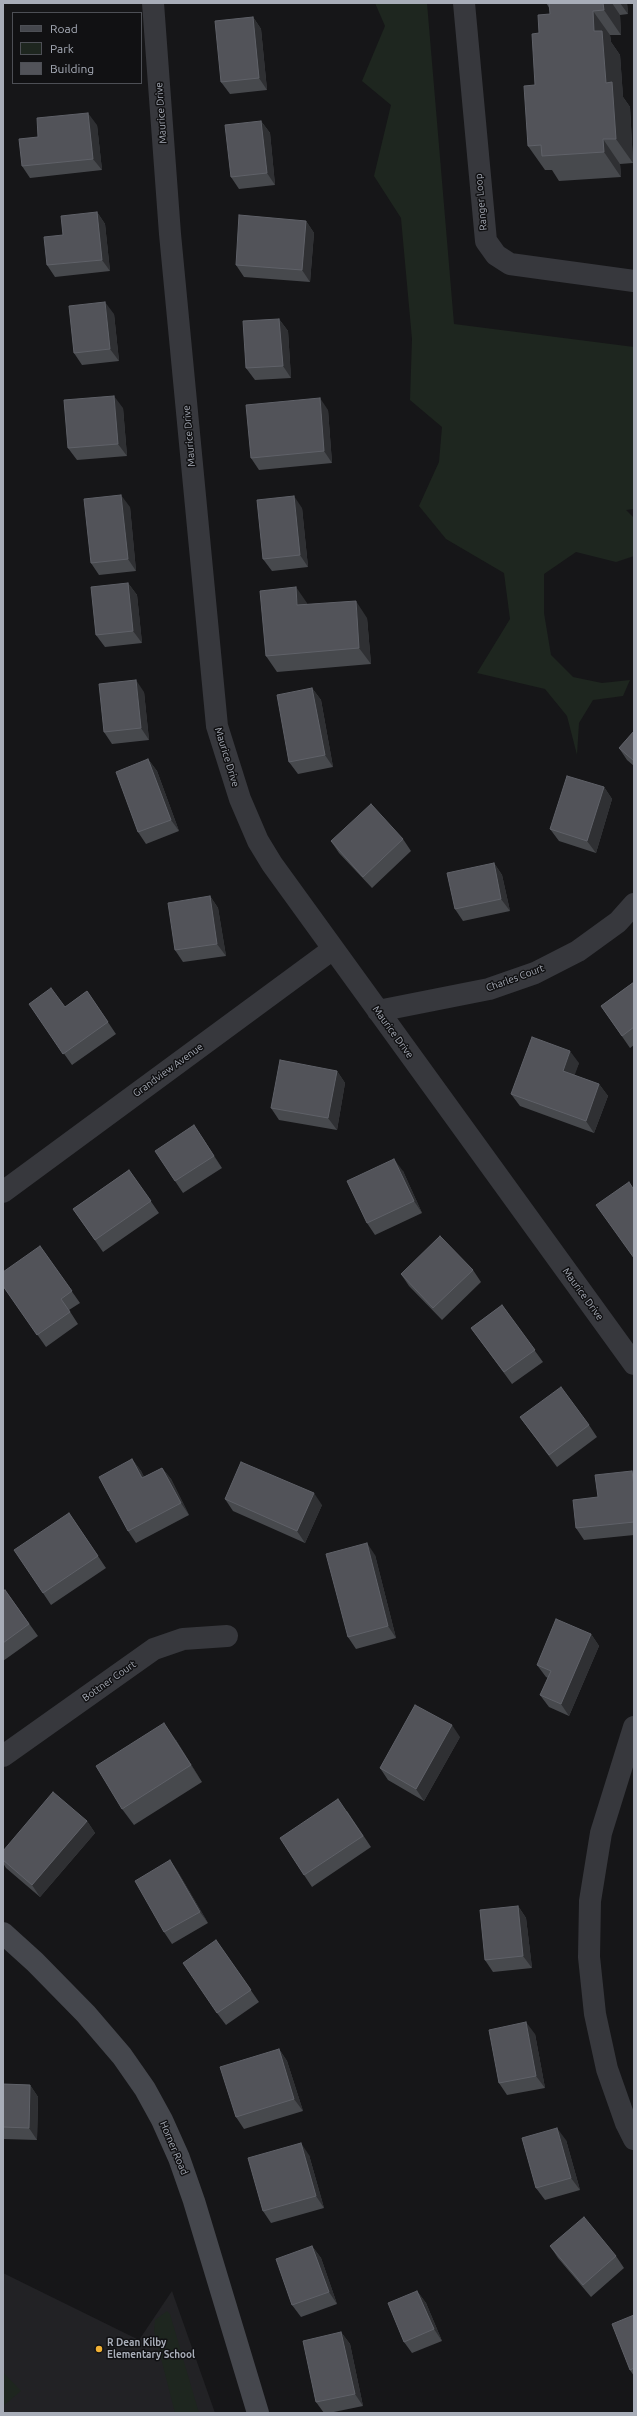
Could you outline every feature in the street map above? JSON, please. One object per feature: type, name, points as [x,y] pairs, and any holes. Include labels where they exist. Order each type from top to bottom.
[{"type":"main road","name":"Horner Road","points":[[3,1933],[61,1988],[122,2056],[145,2089],[162,2120],[179,2158],[194,2201],[258,2413]]},
{"type":"street","name":"Maurice Drive","points":[[153,3],[170,234],[217,726],[240,799],[258,841],[272,864],[634,1364]]},
{"type":"street","name":"Ranger Loop","points":[[464,3],[486,241],[496,255],[510,264],[634,281]]},
{"type":"street","name":"Charles Court","points":[[378,1011],[489,989],[535,973],[578,951],[618,922],[634,904]]},
{"type":"street","name":"Grandview Avenue","points":[[3,1192],[333,949]]},
{"type":"street","name":"Bottner Court","points":[[3,1756],[154,1650],[183,1638],[227,1636]]},
{"type":"street","points":[[634,1727],[601,1834],[590,1901],[589,1958],[594,2014],[607,2069],[626,2123],[634,2138]]},
{"type":"shaded area","name":"R Dean Kilby Elementary School","points":[[3,2273],[139,2340],[172,2291],[215,2413],[3,2413]]},
{"type":"green space","points":[[375,3],[427,3],[454,324],[634,347],[634,509],[626,510],[634,518],[634,556],[616,562],[576,552],[544,574],[544,613],[551,655],[573,677],[602,683],[630,680],[623,696],[593,700],[579,723],[577,755],[567,716],[545,689],[477,673],[510,619],[504,573],[446,539],[419,506],[439,462],[442,427],[410,400],[412,339],[401,218],[374,176],[391,105],[362,81],[385,26]]},
{"type":"green space","points":[[167,2311],[170,2314],[199,2413],[175,2413],[154,2331],[155,2320]]},
{"type":"green space","points":[[3,2372],[21,2391],[3,2406]]},
{"type":"building","points":[[549,3],[603,3],[604,10],[593,11],[594,31],[602,31],[606,83],[612,82],[616,139],[603,139],[604,152],[542,156],[541,145],[528,146],[524,86],[535,85],[532,34],[539,33],[538,15],[550,14]]},
{"type":"building","points":[[253,17],[259,78],[221,82],[215,21]]},
{"type":"building","points":[[88,113],[93,159],[22,166],[19,139],[38,137],[37,118]]},
{"type":"building","points":[[261,121],[267,173],[231,177],[225,125]]},
{"type":"building","points":[[97,212],[102,260],[47,265],[44,237],[63,235],[61,216]]},
{"type":"building","points":[[239,215],[306,221],[302,270],[236,265]]},
{"type":"building","points":[[105,302],[110,349],[74,353],[69,306]]},
{"type":"building","points":[[279,319],[283,366],[246,368],[243,321]]},
{"type":"building","points":[[114,396],[118,444],[68,448],[64,400]]},
{"type":"building","points":[[320,398],[324,451],[251,458],[246,405]]},
{"type":"building","points":[[121,495],[128,559],[91,563],[84,499]]},
{"type":"building","points":[[294,496],[300,555],[263,559],[257,500]]},
{"type":"building","points":[[128,583],[133,631],[96,635],[91,587]]},
{"type":"building","points":[[296,587],[297,605],[356,601],[359,648],[266,656],[260,591]]},
{"type":"building","points":[[136,680],[141,728],[104,732],[99,684]]},
{"type":"building","points":[[312,688],[325,755],[289,762],[277,695]]},
{"type":"building","points":[[634,731],[634,761],[619,748]]},
{"type":"building","points":[[148,759],[171,820],[138,832],[116,772]]},
{"type":"building","points":[[567,776],[604,787],[587,841],[550,829]]},
{"type":"building","points":[[371,804],[403,839],[363,877],[331,841]]},
{"type":"building","points":[[494,863],[501,899],[455,909],[447,873]]},
{"type":"building","points":[[210,896],[217,944],[175,950],[168,903]]},
{"type":"building","points":[[634,982],[634,1027],[622,1036],[601,1006]]},
{"type":"building","points":[[51,988],[65,1007],[87,991],[108,1022],[63,1054],[29,1004]]},
{"type":"building","points":[[532,1037],[570,1051],[563,1071],[599,1084],[586,1121],[511,1094]]},
{"type":"building","points":[[280,1060],[337,1071],[328,1118],[271,1108]]},
{"type":"building","points":[[194,1125],[214,1156],[175,1181],[155,1151]]},
{"type":"building","points":[[394,1159],[414,1201],[367,1223],[347,1181]]},
{"type":"building","points":[[129,1170],[151,1201],[95,1240],[73,1209]]},
{"type":"building","points":[[629,1182],[634,1190],[634,1258],[596,1205]]},
{"type":"building","points":[[440,1236],[473,1270],[433,1308],[401,1274]]},
{"type":"building","points":[[40,1246],[72,1291],[61,1299],[70,1312],[37,1335],[3,1286],[3,1272]]},
{"type":"building","points":[[502,1305],[535,1350],[504,1372],[471,1328]]},
{"type":"building","points":[[561,1387],[589,1425],[549,1455],[520,1417]]},
{"type":"building","points":[[132,1459],[142,1478],[162,1468],[181,1503],[128,1531],[99,1477]]},
{"type":"building","points":[[241,1462],[314,1493],[297,1531],[225,1499]]},
{"type":"building","points":[[632,1471],[634,1486],[634,1522],[576,1528],[573,1500],[598,1497],[595,1475]]},
{"type":"building","points":[[69,1513],[98,1556],[43,1593],[14,1550]]},
{"type":"building","points":[[367,1543],[388,1626],[348,1637],[326,1554]]},
{"type":"building","points":[[5,1590],[29,1624],[3,1643],[3,1591]]},
{"type":"building","points":[[556,1619],[591,1634],[561,1704],[540,1695],[551,1671],[537,1665]]},
{"type":"building","points":[[415,1705],[452,1725],[416,1789],[380,1768]]},
{"type":"building","points":[[164,1723],[191,1765],[122,1809],[96,1766]]},
{"type":"building","points":[[53,1792],[87,1821],[32,1885],[3,1860],[3,1851]]},
{"type":"building","points":[[338,1799],[363,1836],[304,1875],[280,1838]]},
{"type":"building","points":[[170,1860],[200,1912],[164,1932],[135,1881]]},
{"type":"building","points":[[518,1906],[523,1956],[485,1960],[480,1910]]},
{"type":"building","points":[[216,1940],[251,1990],[217,2013],[183,1963]]},
{"type":"building","points":[[526,2022],[536,2076],[499,2083],[489,2030]]},
{"type":"building","points":[[279,2049],[294,2099],[236,2117],[220,2067]]},
{"type":"building","points":[[3,2084],[30,2085],[29,2128],[3,2127]]},
{"type":"building","points":[[557,2128],[571,2178],[536,2188],[522,2138]]},
{"type":"building","points":[[301,2143],[316,2196],[263,2211],[248,2158]]},
{"type":"building","points":[[584,2217],[616,2256],[583,2285],[550,2246]]},
{"type":"building","points":[[312,2246],[329,2292],[292,2305],[276,2259]]},
{"type":"building","points":[[417,2291],[434,2329],[404,2342],[388,2303]]},
{"type":"building","points":[[634,2315],[634,2368],[630,2370],[612,2324]]},
{"type":"building","points":[[341,2332],[355,2394],[316,2402],[303,2341]]},
{"type":"place","name":"R Dean Kilby Elementary School","points":[[99,2349]]}]
